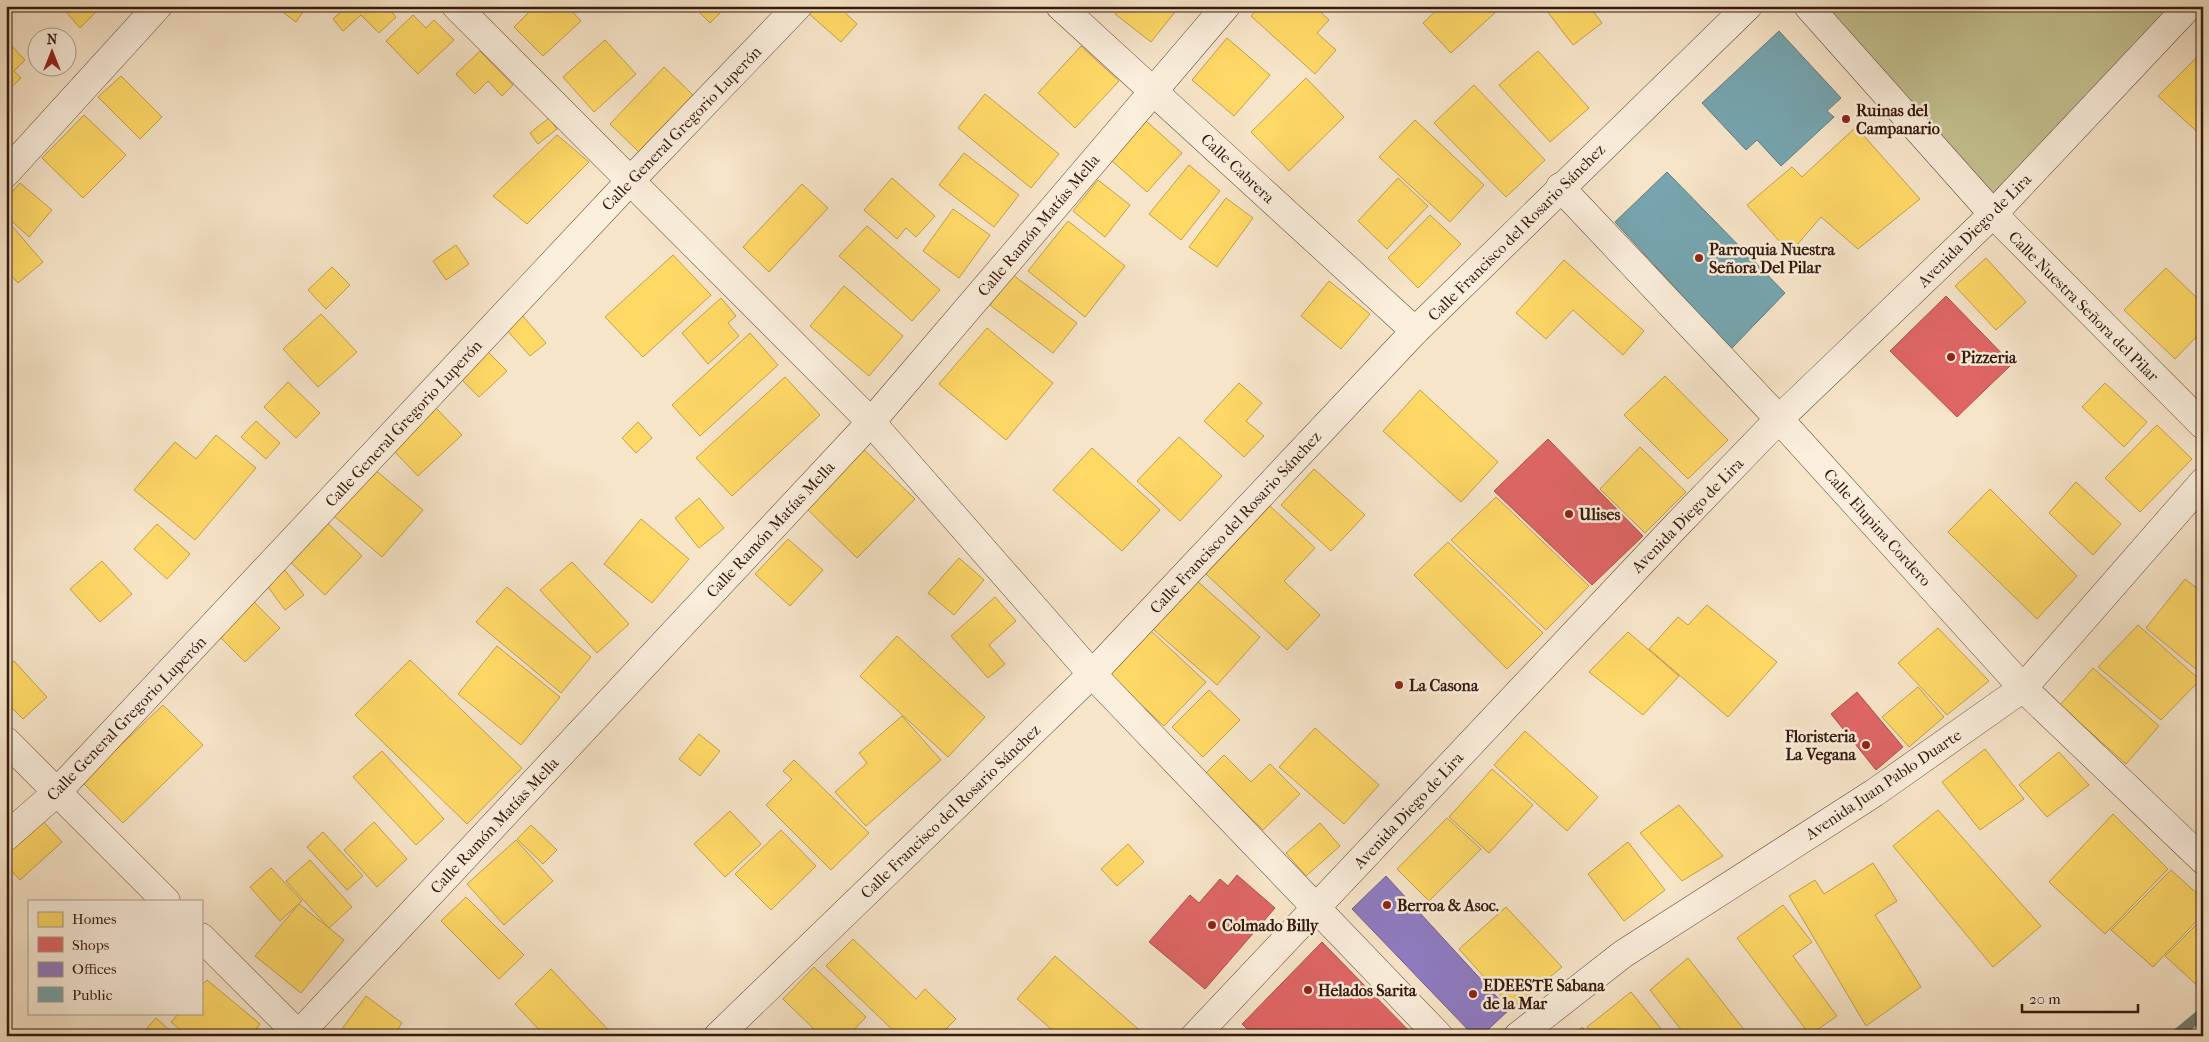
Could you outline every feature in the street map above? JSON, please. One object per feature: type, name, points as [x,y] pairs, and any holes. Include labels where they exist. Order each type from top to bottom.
[{"type":"street","points":[[6,174],[158,6]]},
{"type":"street","points":[[456,6],[870,422],[1092,674],[1317,906],[1439,1036]]},
{"type":"street","name":"Calle General Gregorio Luperón","points":[[6,837],[57,792],[630,181],[798,6]]},
{"type":"street","name":"Calle Cabrera","points":[[1060,6],[1415,331]]},
{"type":"street","name":"Calle Ramón Matías Mella","points":[[298,1035],[870,422],[1226,6]]},
{"type":"street","name":"Calle Francisco del Rosario Sánchez","points":[[718,1036],[1092,674],[1415,331],[1560,187],[1748,6]]},
{"type":"street","name":"Calle Nuestra Señora del Pilar","points":[[1808,6],[1993,214],[2203,426]]},
{"type":"street","name":"Avenida Diego de Lira","points":[[1195,1036],[1779,419],[1993,214],[2189,6]]},
{"type":"street","name":"Calle Elupina Cordero","points":[[1560,187],[1779,419],[2023,688],[2203,860]]},
{"type":"street","name":"Avenida Juan Pablo Duarte","points":[[1518,1036],[1623,954],[1874,793],[2023,688],[2203,482]]},
{"type":"street","points":[[6,741],[165,900]]},
{"type":"street","points":[[202,937],[298,1035]]},
{"type":"shaded area","points":[[1808,6],[2189,6],[1993,214]]},
{"type":"building: Homes","points":[[61,6],[102,6],[80,28]]},
{"type":"building: Homes","points":[[283,6],[307,6],[296,22],[280,10]]},
{"type":"building: Homes","points":[[347,6],[386,6],[396,17],[379,33],[361,15],[343,31],[333,19]]},
{"type":"building: Homes","points":[[535,6],[567,6],[581,21],[543,56],[514,27]]},
{"type":"building: Homes","points":[[693,6],[727,6],[710,23]]},
{"type":"building: Homes","points":[[812,6],[838,6],[857,24],[841,42],[807,12]]},
{"type":"building: Homes","points":[[1121,6],[1179,7],[1151,42],[1115,14]]},
{"type":"building: Homes","points":[[1260,6],[1314,6],[1329,20],[1317,33],[1336,50],[1315,74],[1251,16]]},
{"type":"building: Homes","points":[[1441,6],[1494,6],[1498,10],[1451,53],[1423,23]]},
{"type":"building: Homes","points":[[1543,6],[1589,6],[1602,23],[1573,45]]},
{"type":"building: Homes","points":[[413,15],[426,28],[434,20],[454,40],[418,74],[386,41]]},
{"type":"building: Homes","points":[[1227,38],[1270,75],[1234,116],[1192,80]]},
{"type":"building: Homes","points":[[6,40],[25,60],[14,71],[21,78],[6,92]]},
{"type":"building: Homes","points":[[605,40],[636,74],[594,112],[563,77]]},
{"type":"building: Homes","points":[[1081,46],[1119,81],[1075,128],[1038,93]]},
{"type":"building: Homes","points":[[480,51],[513,85],[502,96],[488,81],[475,94],[456,74]]},
{"type":"building: Homes","points":[[1538,51],[1589,108],[1550,142],[1499,85]]},
{"type":"building: Homes","points":[[2203,51],[2203,137],[2158,96]]},
{"type":"building: Homes","points":[[664,67],[694,96],[640,153],[610,124]]},
{"type":"building: Homes","points":[[121,76],[162,117],[140,139],[98,97]]},
{"type":"building: Homes","points":[[1306,78],[1344,117],[1289,171],[1251,132]]},
{"type":"building: Homes","points":[[1474,85],[1545,160],[1506,197],[1434,123]]},
{"type":"building: Homes","points":[[985,94],[1059,154],[1031,188],[958,128]]},
{"type":"building: Homes","points":[[84,115],[126,155],[83,198],[42,158]]},
{"type":"building: Homes","points":[[549,118],[557,129],[538,144],[530,133]]},
{"type":"building: Homes","points":[[1415,120],[1484,185],[1450,222],[1379,157]]},
{"type":"building: Homes","points":[[1146,121],[1182,153],[1147,192],[1111,160]]},
{"type":"building: Homes","points":[[1856,127],[1920,199],[1858,249],[1821,217],[1790,253],[1747,205],[1792,167],[1802,177]]},
{"type":"building: Homes","points":[[557,135],[589,162],[527,224],[493,196]]},
{"type":"building: Homes","points":[[964,153],[1019,195],[994,227],[939,185]]},
{"type":"building: Homes","points":[[1189,165],[1220,191],[1181,240],[1149,214]]},
{"type":"building: Homes","points":[[892,178],[935,216],[916,237],[906,228],[897,239],[864,210]]},
{"type":"building: Homes","points":[[1398,178],[1428,206],[1387,249],[1358,221]]},
{"type":"building: Homes","points":[[1098,180],[1130,205],[1105,237],[1073,211]]},
{"type":"building: Homes","points":[[20,183],[52,210],[29,237],[6,216],[6,199]]},
{"type":"building: Homes","points":[[802,184],[828,208],[769,272],[743,247]]},
{"type":"building: Homes","points":[[1226,198],[1253,218],[1217,267],[1189,247]]},
{"type":"building: Homes","points":[[953,209],[990,235],[959,278],[923,251]]},
{"type":"building: Homes","points":[[1430,215],[1461,244],[1418,288],[1388,258]]},
{"type":"building: Homes","points":[[6,219],[43,262],[18,283],[6,270]]},
{"type":"building: Homes","points":[[1068,221],[1125,266],[1085,317],[1028,271]]},
{"type":"building: Homes","points":[[867,226],[940,290],[912,321],[839,256]]},
{"type":"building: Homes","points":[[456,245],[469,264],[446,280],[433,261]]},
{"type":"building: Homes","points":[[673,255],[711,295],[643,357],[605,317]]},
{"type":"building: Homes","points":[[1986,258],[2026,302],[1996,330],[1955,286]]},
{"type":"building: Homes","points":[[1564,260],[1644,331],[1623,355],[1573,310],[1546,339],[1516,313]]},
{"type":"building: Homes","points":[[332,267],[350,285],[326,309],[308,290]]},
{"type":"building: Homes","points":[[2166,268],[2203,304],[2203,330],[2175,359],[2124,310]]},
{"type":"building: Homes","points":[[1013,275],[1077,323],[1053,353],[990,305]]},
{"type":"building: Homes","points":[[1329,281],[1370,314],[1341,349],[1301,316]]},
{"type":"building: Homes","points":[[844,286],[903,336],[869,376],[810,326]]},
{"type":"building: Homes","points":[[721,298],[736,316],[728,323],[739,336],[708,364],[682,333]]},
{"type":"building: Homes","points":[[321,314],[357,352],[318,387],[283,349]]},
{"type":"building: Homes","points":[[521,314],[546,343],[530,356],[505,328]]},
{"type":"building: Homes","points":[[987,328],[1053,383],[1006,440],[939,384]]},
{"type":"building: Homes","points":[[750,333],[778,365],[700,436],[672,405]]},
{"type":"building: Homes","points":[[487,351],[507,371],[479,397],[459,377]]},
{"type":"building: Homes","points":[[1665,376],[1728,440],[1688,479],[1624,415]]},
{"type":"building: Homes","points":[[785,377],[820,415],[732,496],[696,458]]},
{"type":"building: Homes","points":[[288,382],[320,413],[296,438],[264,407]]},
{"type":"building: Homes","points":[[1239,383],[1262,403],[1246,421],[1264,436],[1244,457],[1204,421]]},
{"type":"building: Homes","points":[[2105,383],[2147,422],[2124,447],[2082,407]]},
{"type":"building: Homes","points":[[1420,390],[1498,462],[1461,502],[1383,431]]},
{"type":"building: Homes","points":[[434,406],[462,435],[418,476],[390,447]]},
{"type":"building: Homes","points":[[256,421],[280,443],[266,459],[241,437]]},
{"type":"building: Homes","points":[[638,422],[652,438],[636,453],[622,438]]},
{"type":"building: Homes","points":[[2157,425],[2192,459],[2140,512],[2105,478]]},
{"type":"building: Homes","points":[[216,435],[256,468],[195,540],[134,490],[175,442],[196,459]]},
{"type":"building: Homes","points":[[1179,437],[1222,476],[1180,521],[1137,481]]},
{"type":"building: Homes","points":[[860,446],[915,499],[857,558],[803,505]]},
{"type":"building: Homes","points":[[1640,447],[1686,492],[1645,533],[1600,489]]},
{"type":"building: Homes","points":[[1092,448],[1160,510],[1122,551],[1053,490]]},
{"type":"building: Homes","points":[[368,464],[423,510],[382,557],[327,510]]},
{"type":"building: Homes","points":[[1314,469],[1365,515],[1331,551],[1281,505]]},
{"type":"building: Homes","points":[[2076,482],[2121,524],[2093,555],[2049,513]]},
{"type":"building: Homes","points":[[1990,489],[2077,576],[2037,619],[1948,532]]},
{"type":"building: Homes","points":[[1496,497],[1589,586],[1546,630],[1451,540]]},
{"type":"building: Homes","points":[[699,498],[724,528],[699,548],[675,518]]},
{"type":"building: Homes","points":[[1270,506],[1315,548],[1284,581],[1320,615],[1287,650],[1206,574]]},
{"type":"building: Homes","points":[[321,517],[362,556],[325,595],[284,556]]},
{"type":"building: Homes","points":[[641,519],[689,559],[652,603],[604,564]]},
{"type":"building: Homes","points":[[157,524],[190,554],[167,579],[134,549]]},
{"type":"building: Homes","points":[[788,539],[823,570],[790,606],[755,574]]},
{"type":"building: Homes","points":[[1448,542],[1543,633],[1507,669],[1414,575]]},
{"type":"building: Homes","points":[[959,558],[984,580],[954,615],[928,593]]},
{"type":"building: Homes","points":[[102,561],[132,594],[100,622],[70,589]]},
{"type":"building: Homes","points":[[572,562],[629,624],[597,653],[540,590]]},
{"type":"building: Homes","points":[[284,569],[304,595],[285,610],[265,583]]},
{"type":"building: Homes","points":[[2185,579],[2203,593],[2203,675],[2146,628]]},
{"type":"building: Homes","points":[[1196,580],[1260,637],[1217,685],[1153,629]]},
{"type":"building: Homes","points":[[507,587],[591,657],[561,693],[476,622]]},
{"type":"building: Homes","points":[[995,597],[1016,621],[989,645],[1005,664],[988,678],[951,636]]},
{"type":"building: Homes","points":[[251,599],[280,628],[245,662],[216,633]]},
{"type":"building: Homes","points":[[1707,605],[1777,662],[1728,717],[1649,649],[1678,617],[1688,625]]},
{"type":"building: Homes","points":[[2138,625],[2200,680],[2161,720],[2098,667]]},
{"type":"building: Homes","points":[[1938,628],[1989,681],[1947,715],[1898,663]]},
{"type":"building: Homes","points":[[1150,630],[1206,682],[1164,726],[1108,674]]},
{"type":"building: Homes","points":[[1628,632],[1679,676],[1643,715],[1589,672]]},
{"type":"building: Homes","points":[[897,636],[985,717],[948,757],[860,676]]},
{"type":"building: Homes","points":[[497,646],[560,697],[521,745],[458,694]]},
{"type":"building: Homes","points":[[410,660],[522,768],[467,824],[355,715]]},
{"type":"building: Homes","points":[[14,661],[47,697],[23,719],[6,702],[6,668]]},
{"type":"building: Homes","points":[[2093,668],[2159,726],[2126,764],[2060,705]]},
{"type":"building: Homes","points":[[1918,687],[1944,717],[1909,747],[1882,717]]},
{"type":"building: Homes","points":[[1209,690],[1240,720],[1203,757],[1172,727]]},
{"type":"building: Homes","points":[[163,705],[203,745],[123,823],[82,782]]},
{"type":"building: Homes","points":[[902,716],[941,760],[866,826],[835,792],[867,763],[859,753]]},
{"type":"building: Homes","points":[[1315,728],[1379,785],[1344,824],[1279,767]]},
{"type":"building: Homes","points":[[1525,731],[1598,797],[1567,831],[1494,765]]},
{"type":"building: Homes","points":[[699,734],[720,751],[700,776],[679,759]]},
{"type":"building: Homes","points":[[1985,749],[2024,799],[1980,830],[1942,782]]},
{"type":"building: Homes","points":[[382,751],[444,819],[416,845],[353,777]]},
{"type":"building: Homes","points":[[2059,752],[2089,785],[2047,817],[2019,785]]},
{"type":"building: Homes","points":[[1224,755],[1251,782],[1270,764],[1300,794],[1263,830],[1205,774]]},
{"type":"building: Homes","points":[[794,760],[869,833],[831,870],[766,805],[792,779],[783,771]]},
{"type":"building: Homes","points":[[1492,769],[1533,805],[1489,853],[1449,817]]},
{"type":"building: Homes","points":[[1679,805],[1723,856],[1682,881],[1640,833]]},
{"type":"building: Homes","points":[[1938,810],[2041,926],[1993,967],[1893,846]]},
{"type":"building: Homes","points":[[730,811],[761,844],[725,877],[694,844]]},
{"type":"building: Homes","points":[[2113,814],[2168,869],[2105,934],[2049,882]]},
{"type":"building: Homes","points":[[40,818],[62,842],[20,880],[6,865],[6,848]]},
{"type":"building: Homes","points":[[1447,818],[1481,849],[1429,901],[1397,869]]},
{"type":"building: Homes","points":[[374,822],[407,859],[377,887],[344,850]]},
{"type":"building: Homes","points":[[1320,823],[1340,846],[1306,876],[1286,853]]},
{"type":"building: Homes","points":[[531,825],[557,850],[543,864],[517,839]]},
{"type":"building: Homes","points":[[781,830],[816,866],[771,910],[735,874]]},
{"type":"building: Homes","points":[[323,832],[363,876],[347,890],[307,847]]},
{"type":"building: Homes","points":[[516,840],[553,881],[504,925],[467,884]]},
{"type":"building: Homes","points":[[1628,842],[1665,890],[1624,921],[1588,874]]},
{"type":"building: Homes","points":[[1128,844],[1144,862],[1117,886],[1101,869]]},
{"type":"building: Homes","points":[[310,860],[352,907],[329,928],[286,881]]},
{"type":"building: Homes","points":[[1873,863],[1897,901],[1875,915],[1921,987],[1866,1026],[1789,896],[1815,880],[1824,894]]},
{"type":"building: Homes","points":[[271,868],[302,901],[280,921],[250,887]]},
{"type":"building: Homes","points":[[2171,870],[2203,899],[2203,914],[2153,967],[2111,930]]},
{"type":"building: Homes","points":[[466,897],[524,955],[499,979],[441,921]]},
{"type":"building: Homes","points":[[299,904],[344,940],[301,993],[255,956]]},
{"type":"building: Homes","points":[[1783,905],[1812,942],[1793,956],[1837,1016],[1810,1035],[1737,938]]},
{"type":"building: Homes","points":[[1506,907],[1562,967],[1512,1008],[1459,949]]},
{"type":"building: Homes","points":[[2203,918],[2203,985],[2200,988],[2165,956]]},
{"type":"building: Homes","points":[[853,939],[916,999],[925,989],[956,1019],[939,1036],[899,1036],[826,966]]},
{"type":"building: Homes","points":[[1055,956],[1145,1035],[1059,1036],[1017,999]]},
{"type":"building: Homes","points":[[1688,958],[1749,1036],[1686,1036],[1650,990]]},
{"type":"building: Homes","points":[[814,967],[866,1017],[848,1036],[821,1036],[783,999]]},
{"type":"building: Homes","points":[[551,969],[614,1036],[539,1036],[542,1033],[515,1004]]},
{"type":"building: Homes","points":[[207,980],[260,1024],[251,1036],[188,1036],[171,1022],[178,1014],[202,1014],[202,985]]},
{"type":"building: Homes","points":[[1631,992],[1667,1036],[1595,1036],[1587,1027]]},
{"type":"building: Homes","points":[[366,996],[402,1023],[393,1036],[337,1036]]},
{"type":"building: Homes","points":[[156,1018],[176,1036],[140,1036]]},
{"type":"building: Homes","points":[[1582,1027],[1590,1036],[1573,1036]]},
{"type":"building: Shops","name":"Pizzeria","points":[[1946,296],[2012,364],[1957,417],[1890,351]]},
{"type":"building: Shops","name":"Ulises","points":[[1548,439],[1643,536],[1592,585],[1494,491]]},
{"type":"building: Shops","points":[[1857,692],[1903,747],[1876,770],[1831,714]]},
{"type":"building: Shops","name":"Colmado Billy","points":[[1237,875],[1275,908],[1205,989],[1149,942],[1190,895],[1199,903],[1220,879],[1228,886]]},
{"type":"building: Shops","points":[[1322,942],[1414,1036],[1254,1036],[1242,1024]]},
{"type":"building: Offices","points":[[1386,876],[1509,1010],[1481,1036],[1474,1036],[1352,909]]},
{"type":"building: Public","points":[[1779,31],[1841,98],[1827,111],[1834,117],[1781,166],[1757,140],[1746,150],[1702,103]]},
{"type":"building: Public","name":"Parroquia Nuestra Señora Del Pilar","points":[[1667,172],[1785,293],[1731,349],[1615,222]]},
{"type":"waterway","points":[[2175,1036],[2203,1013]]},
{"type":"place","name":"Ruinas del Campanario","points":[[1846,119]]},
{"type":"place","name":"Parroquia Nuestra Señora Del Pilar","points":[[1699,258]]},
{"type":"place","name":"Pizzeria","points":[[1951,357]]},
{"type":"place","name":"Ulises","points":[[1569,514]]},
{"type":"place","name":"La Casona","points":[[1399,685]]},
{"type":"place","name":"Floristeria La Vegana","points":[[1866,745]]},
{"type":"place","name":"Berroa & Asoc.","points":[[1387,905]]},
{"type":"place","name":"Colmado Billy","points":[[1212,925]]},
{"type":"place","name":"Helados Sarita","points":[[1308,990]]},
{"type":"place","name":"EDEESTE Sabana de la Mar","points":[[1473,994]]}]
